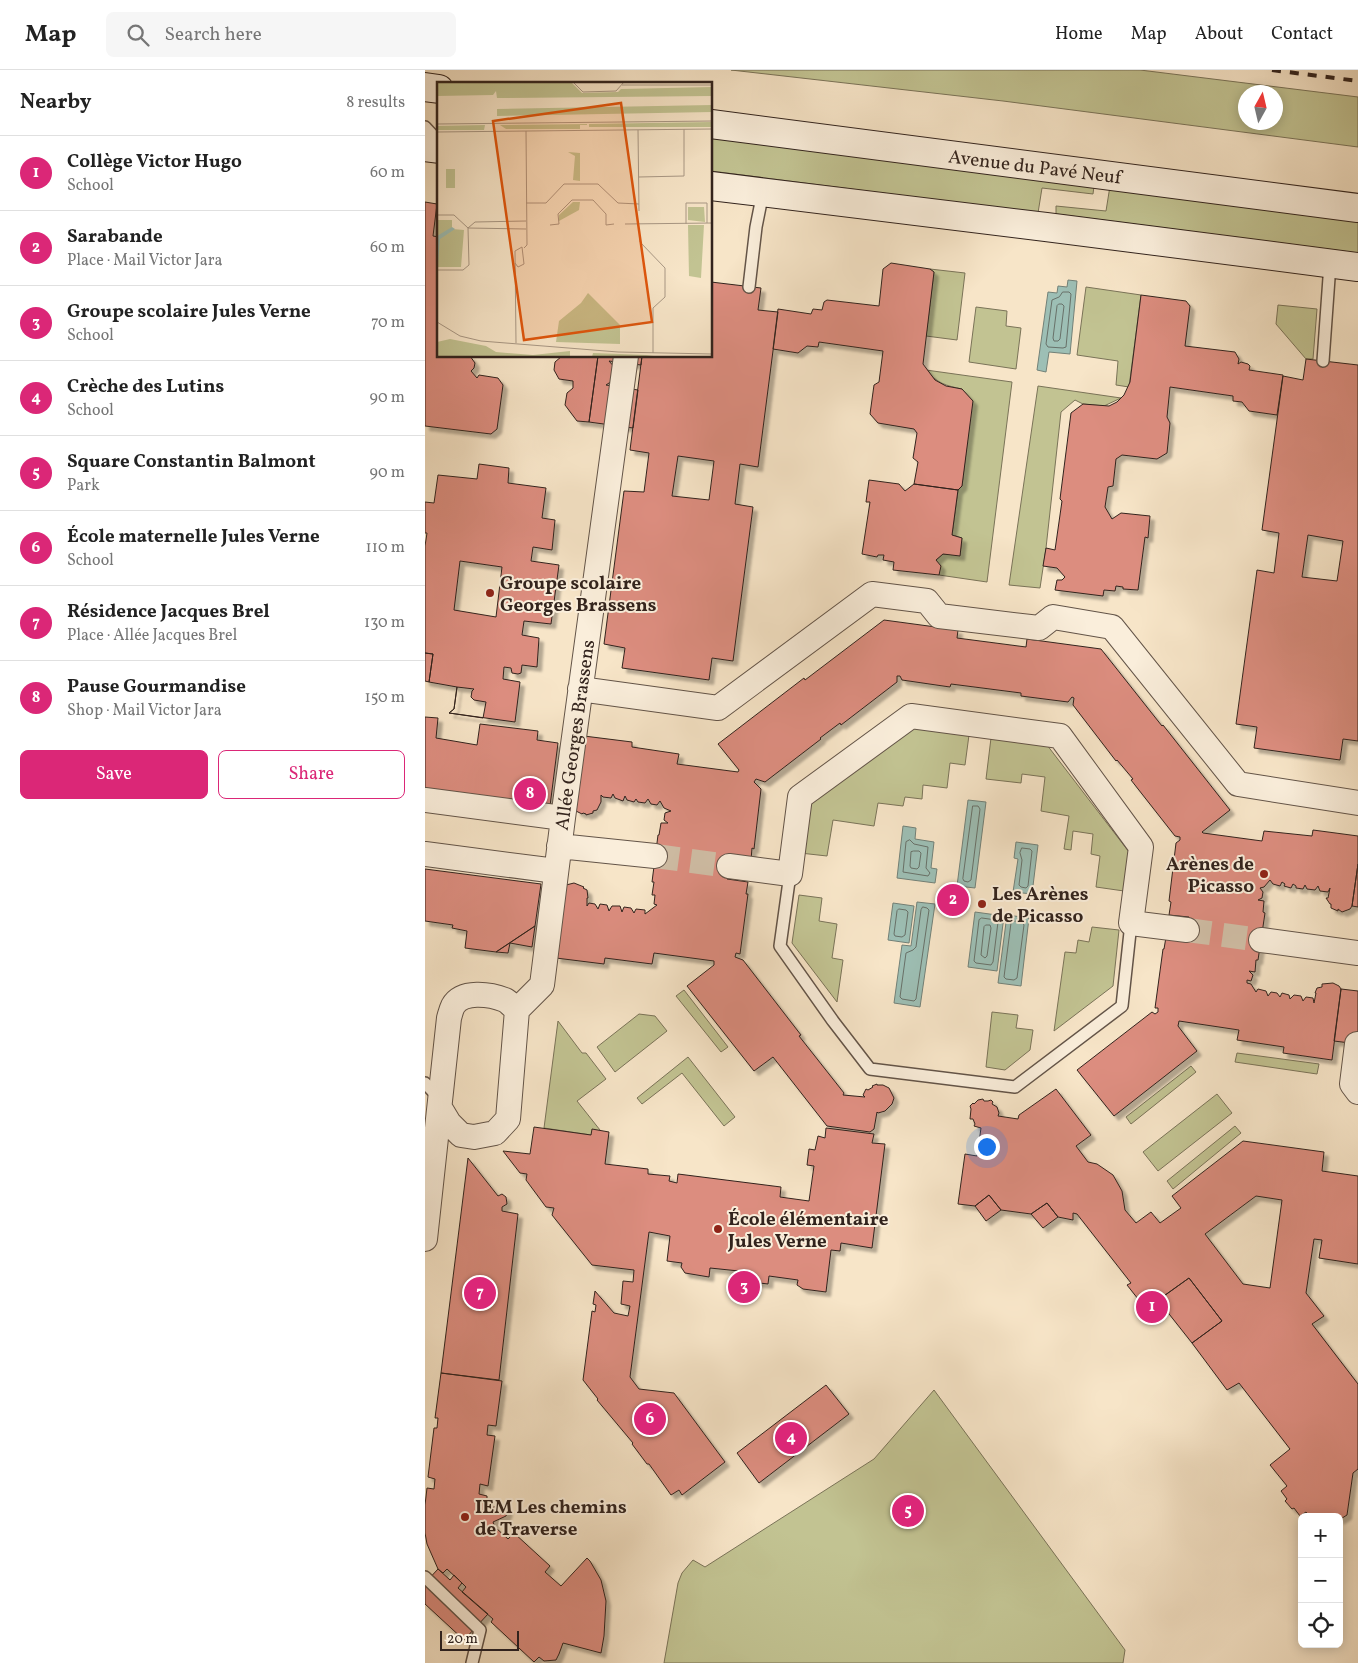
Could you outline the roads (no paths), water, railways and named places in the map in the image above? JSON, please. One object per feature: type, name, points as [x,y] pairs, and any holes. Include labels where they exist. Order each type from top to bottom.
[{"type":"main road","name":"Avenue du Pavé Neuf","points":[[713,124],[1358,208]]},
{"type":"main road","points":[[713,186],[1046,226],[1358,267]]},
{"type":"street","name":"Allée Georges Brassens","points":[[517,1010],[542,985],[559,846],[626,358]]},
{"type":"street","points":[[580,689],[718,708],[872,594],[927,601],[939,616],[1039,628],[1053,617],[1112,627],[1238,784],[1358,803]]},
{"type":"street","points":[[729,866],[790,874],[800,798],[911,716],[1060,736],[1141,847],[1131,923],[1187,930]]},
{"type":"street","points":[[425,800],[563,818]]},
{"type":"street","points":[[559,846],[655,856]]},
{"type":"street","points":[[425,854],[556,871]]},
{"type":"street","points":[[1261,940],[1358,953]]},
{"type":"street","points":[[425,1239],[449,1018],[453,1006],[462,998],[487,995],[507,1001],[517,1010],[508,1119],[495,1133],[474,1137],[461,1135],[449,1123],[440,1104]]},
{"type":"street","points":[[1357,1044],[1352,1084],[1358,1092]]},
{"type":"lane","points":[[425,126],[437,140]]},
{"type":"lane","points":[[749,287],[756,227],[763,192]]},
{"type":"lane","points":[[1323,361],[1330,264]]},
{"type":"lane","points":[[790,874],[780,946],[870,1069],[1015,1087],[1122,1006],[1131,923]]},
{"type":"lane","points":[[425,1083],[440,1104]]},
{"type":"lane","points":[[425,1577],[480,1630],[472,1663]]},
{"type":"water","points":[[1068,280],[1077,281],[1070,354],[1049,352],[1046,372],[1037,370],[1048,292],[1057,293],[1058,286],[1067,287]]},
{"type":"water","points":[[968,800],[986,802],[975,888],[957,886]]},
{"type":"water","points":[[903,826],[916,828],[915,839],[934,842],[931,868],[937,869],[935,883],[897,878]]},
{"type":"water","points":[[1016,842],[1038,845],[1032,894],[1013,892],[1018,859],[1014,858]]},
{"type":"water","points":[[917,902],[935,904],[920,1007],[894,1003],[902,945],[911,946]]},
{"type":"water","points":[[893,903],[914,906],[909,943],[888,940]]},
{"type":"water","points":[[975,912],[1004,916],[997,971],[968,967]]},
{"type":"water","points":[[1007,915],[1029,918],[1021,986],[998,983]]},
{"type":"tunnel","points":[[655,856],[729,866]]},
{"type":"tunnel","points":[[1187,930],[1261,940]]},
{"type":"railway","points":[[1272,70],[1358,81]]},
{"type":"place","name":"Groupe scolaire Georges Brassens","points":[[490,593]]},
{"type":"place","name":"Pause Gourmandise","points":[[530,794]]},
{"type":"place","name":"Arènes de Picasso","points":[[1264,874]]},
{"type":"place","name":"Sarabande","points":[[953,900]]},
{"type":"place","name":"Les Arènes de Picasso","points":[[982,904]]},
{"type":"place","name":"École élémentaire Jules Verne","points":[[718,1229]]},
{"type":"place","name":"Groupe scolaire Jules Verne","points":[[744,1287]]},
{"type":"place","name":"Résidence Jacques Brel","points":[[480,1293]]},
{"type":"place","name":"Collège Victor Hugo","points":[[1152,1307]]},
{"type":"place","name":"École maternelle Jules Verne","points":[[650,1419]]},
{"type":"place","name":"Crèche des Lutins","points":[[791,1438]]},
{"type":"place","name":"Square Constantin Balmont","points":[[908,1511]]},
{"type":"place","name":"IEM Les chemins de Traverse","points":[[465,1517]]}]
